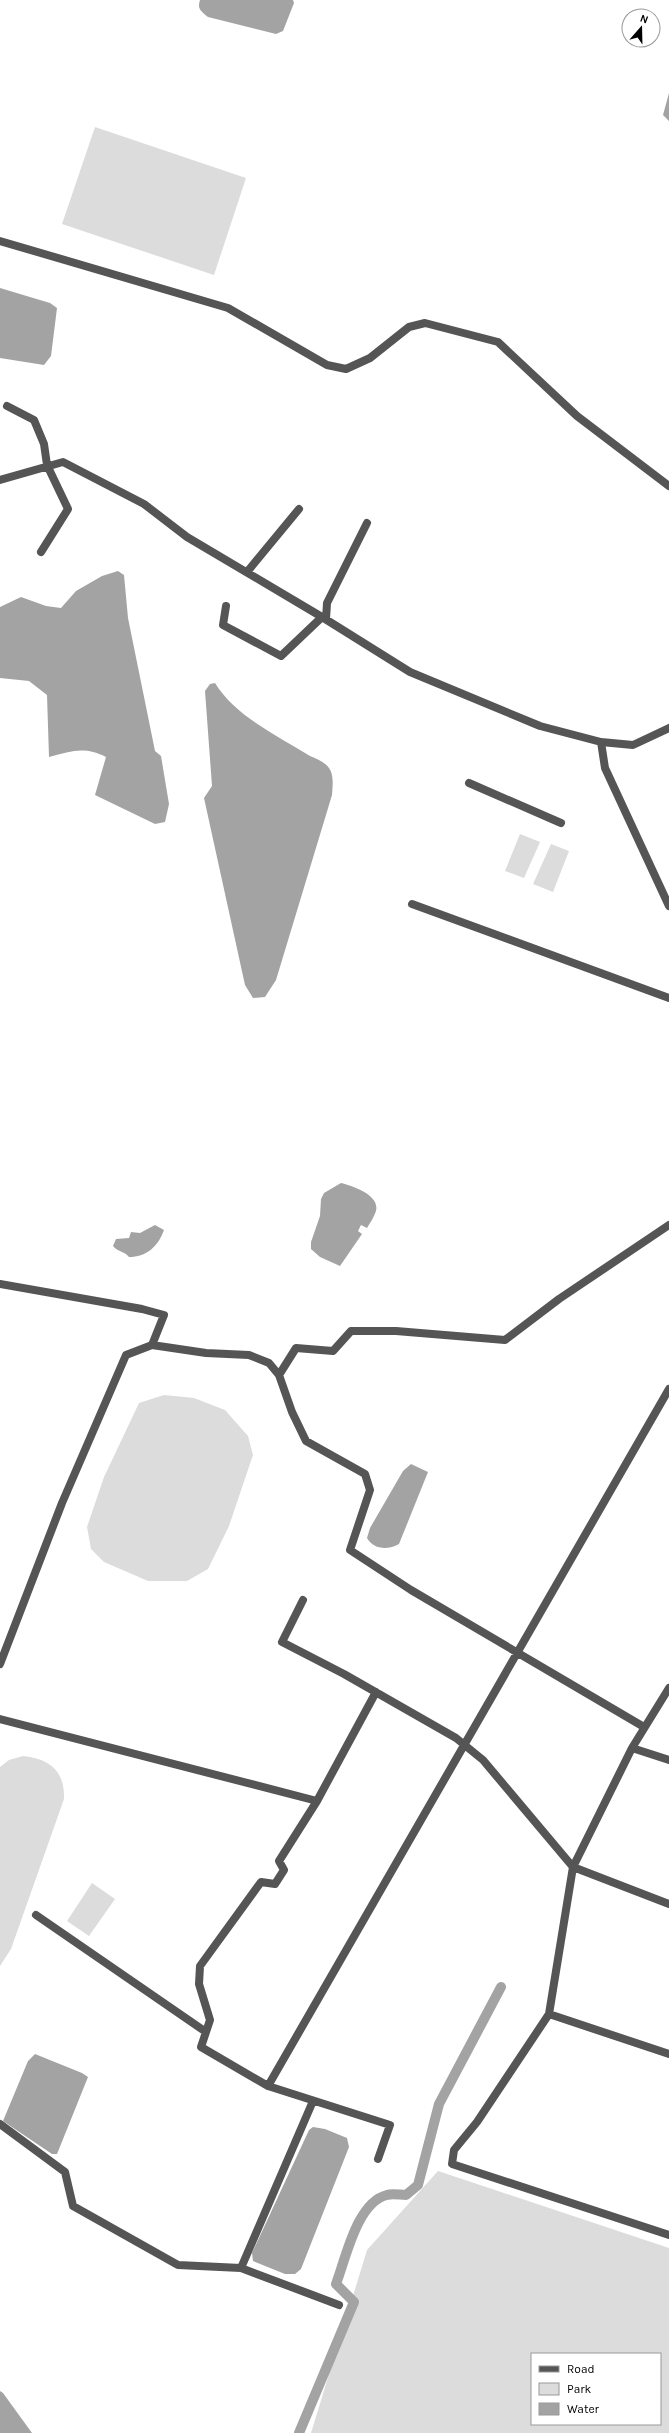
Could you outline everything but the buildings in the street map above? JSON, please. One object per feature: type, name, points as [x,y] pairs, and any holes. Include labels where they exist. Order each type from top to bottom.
[{"type":"street","points":[[0,241],[228,308],[327,365],[346,369],[370,358],[410,327],[425,323],[498,342],[577,416],[669,486]]},
{"type":"street","points":[[7,406],[34,420],[44,444],[47,466],[68,509],[41,552]]},
{"type":"street","points":[[0,480],[63,462],[144,504],[186,537],[324,618],[410,672],[540,726],[601,742],[633,745],[669,728]]},
{"type":"street","points":[[247,572],[299,509]]},
{"type":"street","points":[[226,606],[223,624],[281,656],[324,618],[327,604],[367,523]]},
{"type":"street","points":[[601,742],[605,768],[669,906]]},
{"type":"street","points":[[469,783],[561,823]]},
{"type":"street","points":[[412,904],[669,998]]},
{"type":"street","points":[[279,1375],[296,1348],[333,1351],[351,1331],[396,1331],[505,1340],[559,1299],[669,1225]]},
{"type":"street","points":[[0,1284],[142,1309],[164,1315],[152,1345]]},
{"type":"street","points":[[0,1664],[62,1502],[126,1355],[152,1345],[206,1353],[249,1355],[269,1363],[279,1375],[292,1412],[306,1441],[365,1474],[370,1490],[350,1550],[411,1590],[644,1727]]},
{"type":"street","points":[[268,2086],[669,1389]]},
{"type":"street","points":[[303,1600],[282,1642],[376,1692],[456,1738],[484,1760],[573,1867],[669,1904]]},
{"type":"street","points":[[669,1688],[632,1748],[573,1867],[549,2014],[477,2122],[454,2150],[452,2164],[669,2235]]},
{"type":"street","points":[[376,1692],[317,1801],[279,1861],[284,1870],[275,1884],[261,1882],[200,1966],[199,1984],[210,2020],[201,2047],[268,2086],[390,2125],[378,2159]]},
{"type":"street","points":[[0,1719],[317,1801]]},
{"type":"street","points":[[632,1748],[669,1760]]},
{"type":"street","points":[[36,1915],[206,2032]]},
{"type":"street","points":[[549,2014],[669,2054]]},
{"type":"street","points":[[241,2268],[313,2101]]},
{"type":"street","points":[[0,2124],[65,2172],[73,2206],[178,2265],[241,2268],[339,2305]]},
{"type":"green space","points":[[95,127],[246,178],[214,275],[62,224]]},
{"type":"green space","points":[[520,834],[540,842],[524,878],[505,871]]},
{"type":"green space","points":[[551,844],[569,851],[553,892],[533,884]]},
{"type":"green space","points":[[164,1395],[194,1398],[225,1410],[248,1436],[253,1455],[229,1526],[208,1569],[187,1581],[148,1581],[104,1562],[91,1549],[87,1527],[104,1477],[139,1403]]},
{"type":"green space","points":[[23,1756],[41,1760],[54,1768],[62,1780],[64,1799],[11,1949],[0,1966],[0,1767],[9,1760]]},
{"type":"green space","points":[[92,1883],[115,1899],[89,1936],[67,1921]]},
{"type":"green space","points":[[438,2171],[669,2248],[669,2433],[311,2433],[367,2250]]},
{"type":"water","points":[[200,0],[293,0],[294,3],[283,31],[276,34],[208,17],[199,8]]},
{"type":"water","points":[[669,93],[669,121],[663,115]]},
{"type":"water","points":[[0,288],[50,303],[57,308],[51,356],[44,365],[0,358]]},
{"type":"water","points":[[118,571],[124,575],[128,618],[155,751],[161,756],[169,804],[165,822],[155,824],[95,795],[106,757],[91,752],[71,751],[49,757],[47,695],[29,681],[0,678],[0,607],[21,597],[46,606],[61,608],[76,591],[102,576]]},
{"type":"water","points":[[215,683],[234,706],[246,716],[271,733],[328,766],[333,780],[332,795],[276,980],[265,997],[253,998],[245,985],[204,798],[212,786],[205,691],[210,684]]},
{"type":"water","points":[[341,1183],[352,1186],[370,1196],[376,1205],[376,1211],[367,1228],[361,1225],[358,1231],[362,1234],[340,1266],[320,1257],[311,1249],[311,1242],[320,1216],[321,1199],[324,1193]]},
{"type":"water","points":[[155,1225],[164,1230],[155,1246],[146,1253],[135,1257],[129,1257],[113,1246],[116,1239],[129,1238],[131,1232],[140,1233]]},
{"type":"water","points":[[411,1464],[428,1472],[399,1544],[386,1548],[377,1547],[367,1538],[370,1528],[403,1471]]},
{"type":"water","points":[[35,2054],[82,2073],[88,2077],[57,2154],[52,2154],[3,2121],[28,2061]]},
{"type":"water","points":[[313,2127],[325,2129],[347,2138],[349,2147],[301,2269],[295,2274],[285,2274],[253,2261],[252,2253],[309,2130]]},
{"type":"water","points":[[0,2391],[3,2393],[32,2433],[0,2433]]},
{"type":"waterway","points":[[299,2433],[354,2302],[336,2284],[354,2232],[360,2219],[368,2208],[377,2200],[389,2194],[406,2195],[418,2185],[439,2104],[501,1987]]}]
